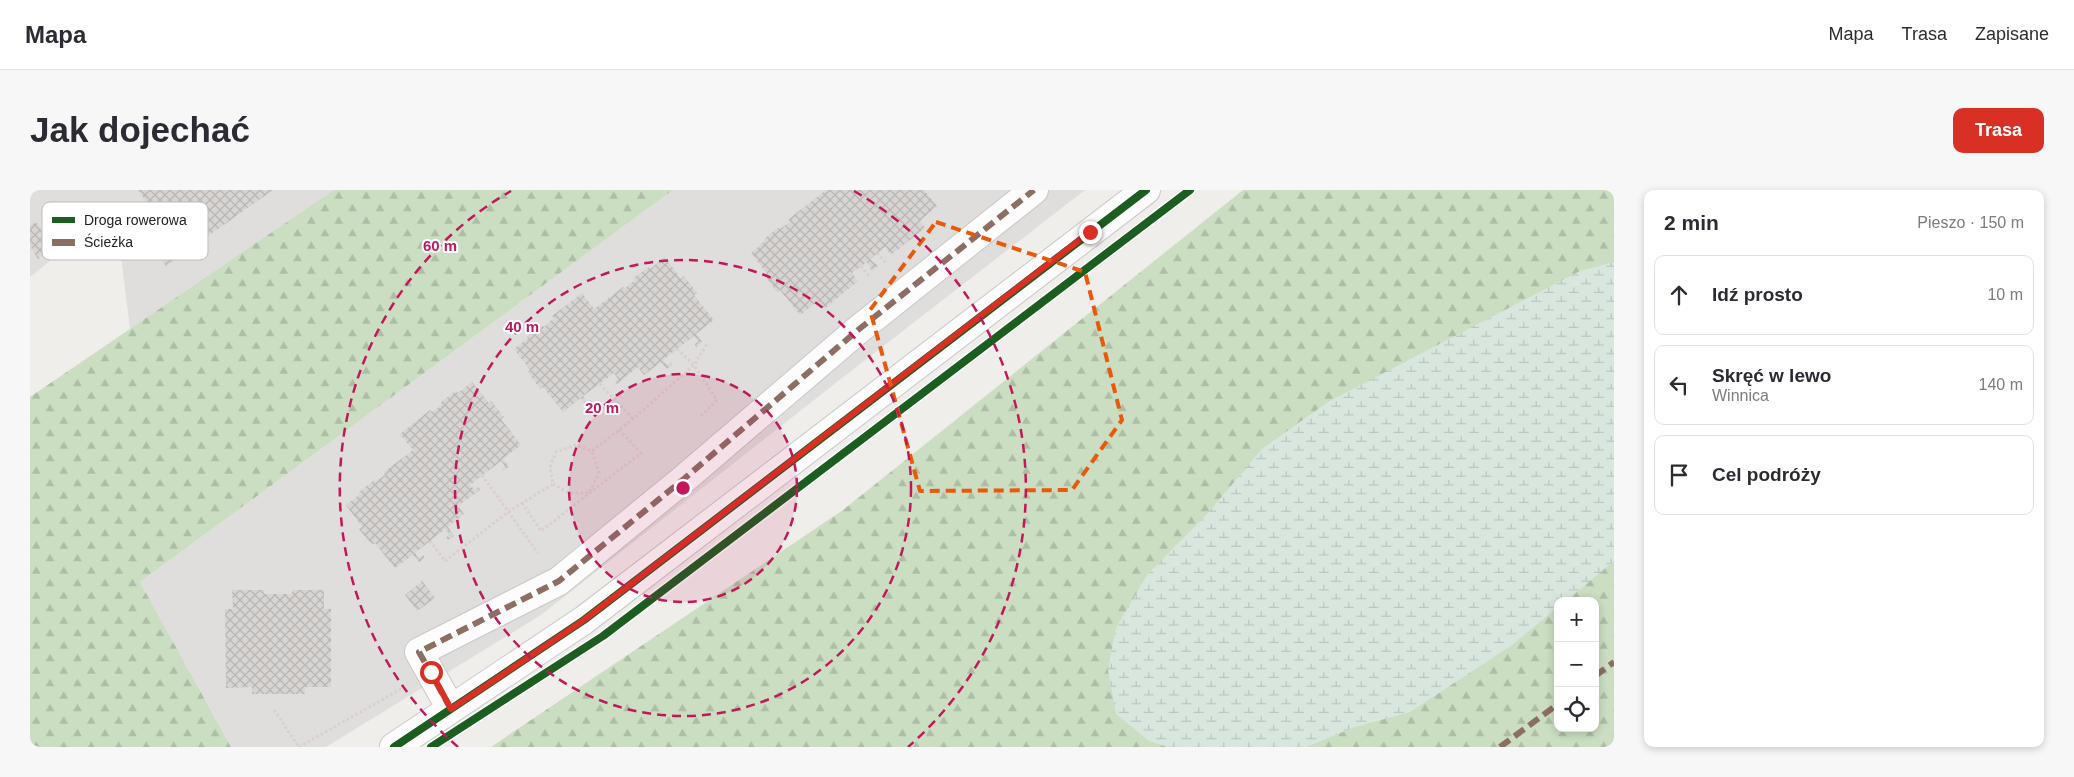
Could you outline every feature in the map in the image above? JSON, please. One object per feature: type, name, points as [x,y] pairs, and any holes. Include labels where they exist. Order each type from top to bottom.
[{"type":"street","points":[[451,709],[419,652],[559,581],[685,478],[858,330],[1034,190]]},
{"type":"street","points":[[394,747],[584,620],[1146,190]]},
{"type":"path","points":[[592,450],[633,419],[694,365],[707,344]]},
{"type":"path","points":[[677,349],[694,365],[717,400],[698,419]]},
{"type":"path","points":[[600,384],[633,419]]},
{"type":"path","points":[[522,503],[541,531],[641,453],[619,430]]},
{"type":"path","points":[[553,484],[550,467],[556,452],[576,445],[592,450]]},
{"type":"path","points":[[589,493],[598,473],[592,450]]},
{"type":"path","points":[[482,475],[559,581]]},
{"type":"path","points":[[553,484],[569,493],[589,493]]},
{"type":"path","points":[[430,541],[445,561],[508,512],[553,484]]},
{"type":"path","points":[[274,710],[299,747],[431,672]]},
{"type":"highlighted area","points":[[936,222],[1085,272],[1122,420],[1072,490],[920,491],[870,310]]},
{"type":"shaded area","points":[[30,190],[397,190],[136,377],[121,260],[208,260],[208,202],[42,202],[42,260],[51,260],[30,277]]},
{"type":"shaded area","points":[[673,190],[1085,190],[541,615],[326,747],[231,747],[140,582]]},
{"type":"green space","points":[[334,190],[673,190],[140,582],[231,747],[30,747],[30,397]]},
{"type":"green space","points":[[1243,190],[1614,190],[1614,747],[491,747],[843,510]]},
{"type":"green space","points":[[1614,262],[1614,561],[1571,597],[1554,597],[1554,610],[1512,645],[1410,712],[1355,727],[1306,747],[1167,747],[1149,741],[1116,714],[1108,670],[1116,628],[1147,575],[1208,513],[1262,449],[1328,402],[1580,271]]},
{"type":"building","points":[[138,190],[273,190],[208,236],[208,202],[146,202]]},
{"type":"building","points":[[826,190],[924,190],[937,206],[920,221],[925,228],[891,255],[885,247],[870,259],[878,266],[872,271],[867,262],[852,273],[858,281],[824,309],[818,301],[800,315],[780,290],[777,292],[765,276],[767,274],[751,253],[765,241],[764,239],[778,228],[780,229],[790,222],[789,219]]},
{"type":"building","points":[[36,222],[42,232],[42,256],[38,259],[30,246],[30,226]]},
{"type":"building","points":[[665,257],[681,279],[684,276],[697,293],[694,295],[714,320],[696,334],[702,342],[696,347],[695,344],[698,342],[694,336],[677,349],[663,360],[667,365],[671,362],[673,365],[667,369],[661,362],[644,375],[638,367],[617,384],[615,382],[618,379],[614,373],[583,396],[587,402],[591,400],[593,402],[587,407],[581,398],[563,412],[543,387],[540,389],[528,372],[530,370],[514,349],[542,325],[544,327],[554,318],[552,316],[582,293],[594,309],[623,287],[625,288],[635,280],[633,278],[649,267],[650,269]]},
{"type":"building","points":[[162,260],[174,260],[166,266]]},
{"type":"building","points":[[472,382],[489,403],[491,401],[504,417],[501,419],[521,445],[503,459],[509,467],[503,471],[502,469],[505,466],[501,461],[470,485],[475,490],[478,487],[480,490],[458,506],[464,514],[448,527],[454,536],[448,540],[446,538],[449,534],[445,529],[415,553],[419,559],[423,555],[425,558],[419,562],[413,555],[395,568],[375,543],[372,545],[359,529],[362,527],[346,505],[360,494],[359,492],[374,480],[375,482],[385,475],[384,472],[413,450],[400,434],[430,410],[432,412],[442,405],[441,402],[456,391],[458,393]]},
{"type":"building","points":[[422,581],[435,598],[417,611],[405,595]]},
{"type":"building","points":[[232,590],[264,590],[264,594],[292,594],[292,590],[324,590],[324,609],[331,609],[331,687],[305,687],[305,694],[252,694],[252,687],[226,688],[225,609],[233,609]]},
{"type":"marked path","points":[[451,709],[419,652],[559,581],[685,478],[858,330],[1034,190]]},
{"type":"marked path","points":[[1599,673],[1614,662]]},
{"type":"marked path","points":[[1500,747],[1554,707]]},
{"type":"cycle path","points":[[394,747],[584,620],[1146,190]]},
{"type":"cycle path","points":[[431,747],[603,636],[1190,190]]},
{"type":"route","points":[[431,672],[451,709],[584,620],[1090,232]]}]
